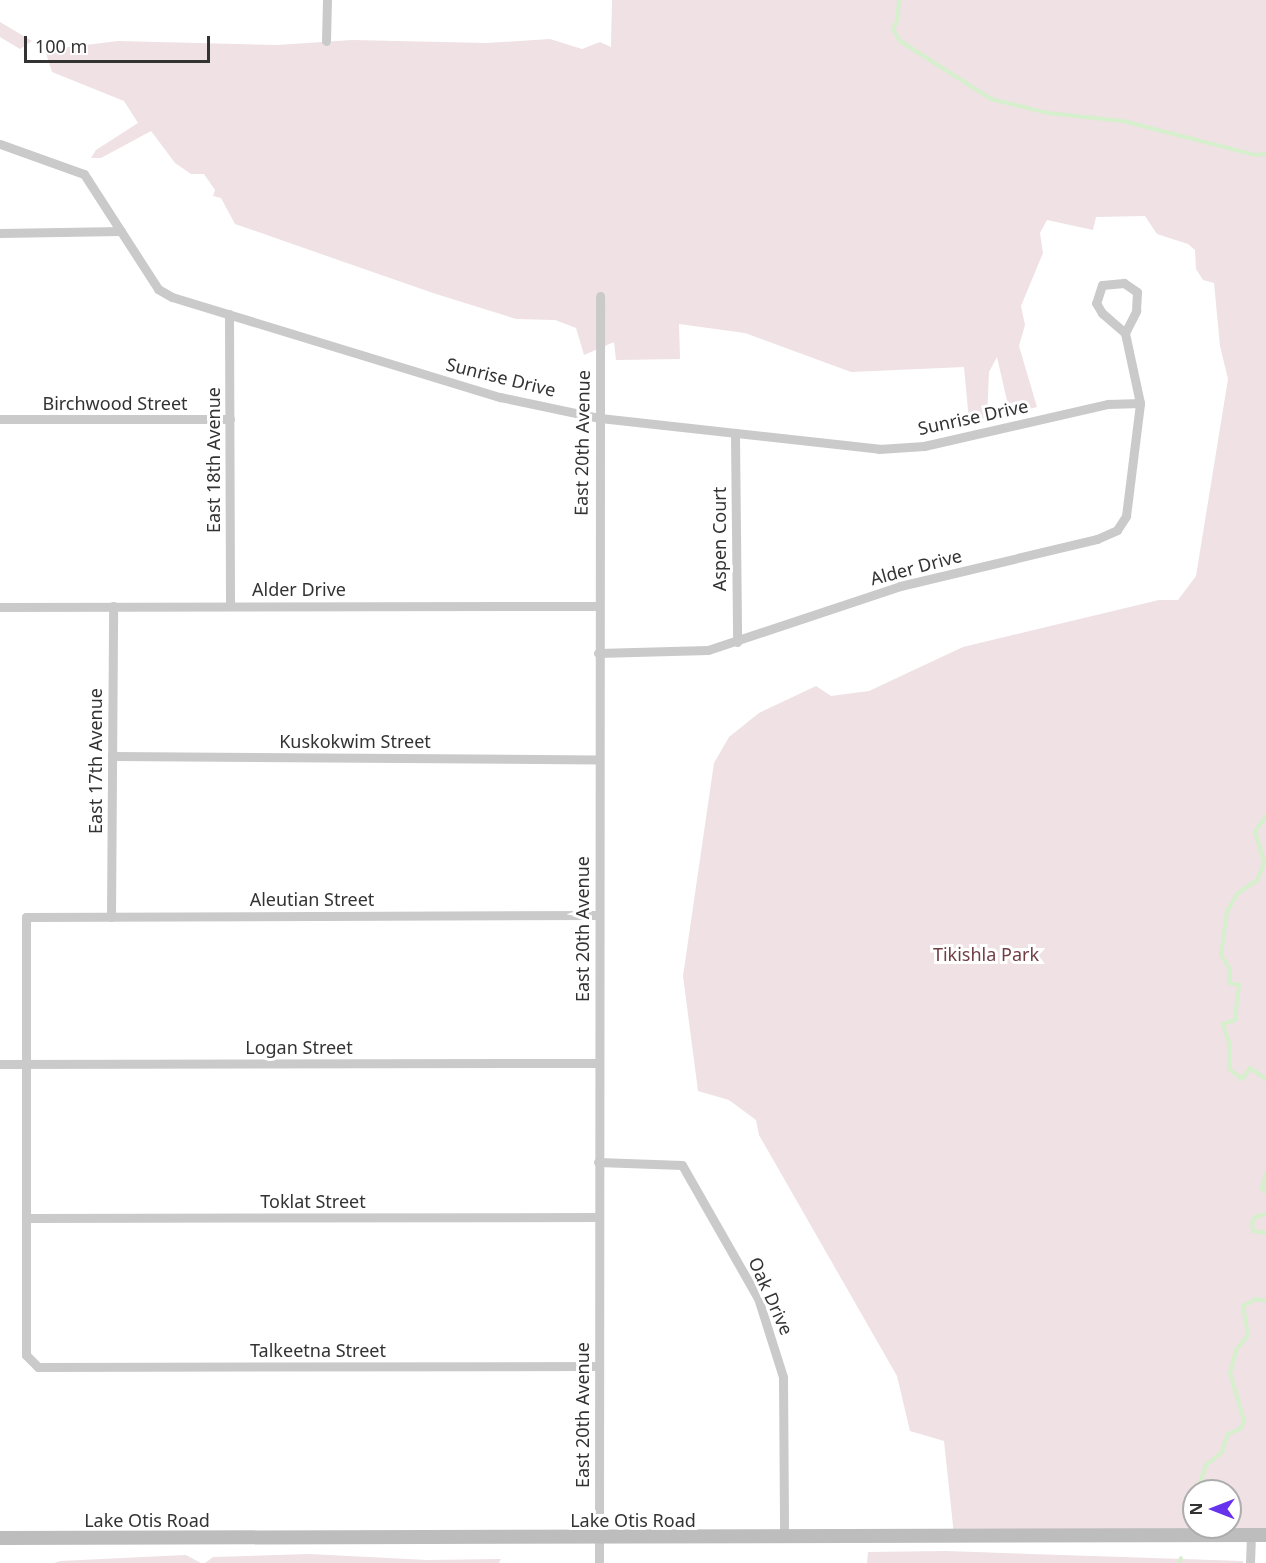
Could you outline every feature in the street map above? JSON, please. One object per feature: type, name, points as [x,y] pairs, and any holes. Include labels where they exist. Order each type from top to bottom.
[{"type":"main road","name":"Lake Otis Road","points":[[0,1538],[784,1538],[996,1534],[1266,1535]]},
{"type":"street","points":[[326,41],[327,0]]},
{"type":"street","name":"Sunrise Drive","points":[[0,144],[84,174],[158,289],[229,314],[500,397],[600,418],[735,436],[879,449],[924,446],[1108,404],[1140,403]]},
{"type":"street","points":[[0,233],[121,231]]},
{"type":"street","points":[[1124,283],[1137,292],[1136,311],[1125,333],[1102,313],[1096,303],[1102,285],[1124,283]]},
{"type":"street","name":"East 20th Avenue","points":[[599,1563],[600,296]]},
{"type":"street","name":"East 18th Avenue","points":[[229,314],[230,605]]},
{"type":"street","name":"Alder Drive","points":[[598,653],[708,650],[900,586],[1097,539],[1117,530],[1126,516],[1140,403],[1125,333]]},
{"type":"street","name":"Birchwood Street","points":[[0,420],[230,419]]},
{"type":"street","name":"Aspen Court","points":[[735,436],[737,642]]},
{"type":"street","name":"East 17th Avenue","points":[[111,917],[112,606]]},
{"type":"street","name":"Alder Drive","points":[[0,607],[598,606]]},
{"type":"street","name":"Kuskokwim Street","points":[[112,756],[598,759]]},
{"type":"street","name":"Aleutian Street","points":[[27,1064],[26,917],[598,915]]},
{"type":"street","name":"Logan Street","points":[[0,1064],[598,1063]]},
{"type":"street","points":[[27,1064],[28,1218]]},
{"type":"street","name":"Oak Drive","points":[[598,1162],[682,1165],[758,1298],[783,1377],[784,1538]]},
{"type":"street","name":"Toklat Street","points":[[28,1218],[598,1217]]},
{"type":"street","name":"Talkeetna Street","points":[[28,1218],[26,1355],[38,1367],[599,1366]]},
{"type":"street","points":[[1250,1563],[1251,1535]]},
{"type":"green space","name":"Tikishla Park","points":[[612,0],[1266,0],[1266,1530],[1242,1530],[1242,1479],[1182,1479],[1182,1531],[954,1535],[944,1441],[910,1431],[897,1376],[759,1135],[756,1120],[729,1100],[698,1091],[683,976],[714,763],[729,737],[759,713],[816,686],[831,696],[869,691],[963,647],[1159,600],[1178,600],[1196,576],[1228,379],[1220,346],[1214,283],[1203,280],[1196,269],[1195,250],[1188,244],[1157,234],[1145,216],[1096,217],[1093,230],[1047,220],[1040,233],[1043,253],[1021,306],[1025,325],[1019,346],[1037,407],[1010,414],[997,357],[989,372],[987,418],[969,421],[964,367],[851,372],[745,333],[679,324],[680,359],[616,360],[614,342],[584,355],[576,328],[555,320],[516,319],[433,293],[235,224],[221,198],[213,196],[215,190],[204,174],[191,174],[175,163],[151,131],[101,158],[91,158],[96,150],[138,123],[124,101],[52,72],[45,50],[118,41],[277,45],[352,40],[486,43],[550,39],[582,49],[600,42],[611,47]]},
{"type":"green space","points":[[0,22],[32,41],[20,49],[0,37]]},
{"type":"green space","points":[[945,1551],[1243,1561],[1243,1563],[867,1563],[868,1552]]},
{"type":"green space","points":[[309,1554],[427,1560],[501,1559],[499,1563],[205,1563],[213,1557]]},
{"type":"green space","points":[[186,1555],[201,1563],[54,1563],[60,1561]]},
{"type":"waterway","points":[[899,0],[897,21],[893,29],[900,41],[991,99],[1048,113],[1123,121],[1255,155],[1266,154]]},
{"type":"waterway","points":[[1266,816],[1255,831],[1264,863],[1257,880],[1237,894],[1227,911],[1221,955],[1230,969],[1229,983],[1239,985],[1235,1020],[1223,1024],[1229,1043],[1229,1069],[1242,1079],[1250,1068],[1266,1079]]},
{"type":"waterway","points":[[1266,1173],[1262,1188],[1266,1192]]},
{"type":"waterway","points":[[1266,1214],[1255,1217],[1252,1223],[1253,1231],[1266,1233]]},
{"type":"waterway","points":[[1201,1479],[1206,1465],[1222,1452],[1228,1434],[1240,1429],[1244,1421],[1230,1373],[1236,1350],[1248,1335],[1243,1306],[1256,1299],[1266,1301]]},
{"type":"waterway","points":[[1179,1563],[1181,1558]]}]
